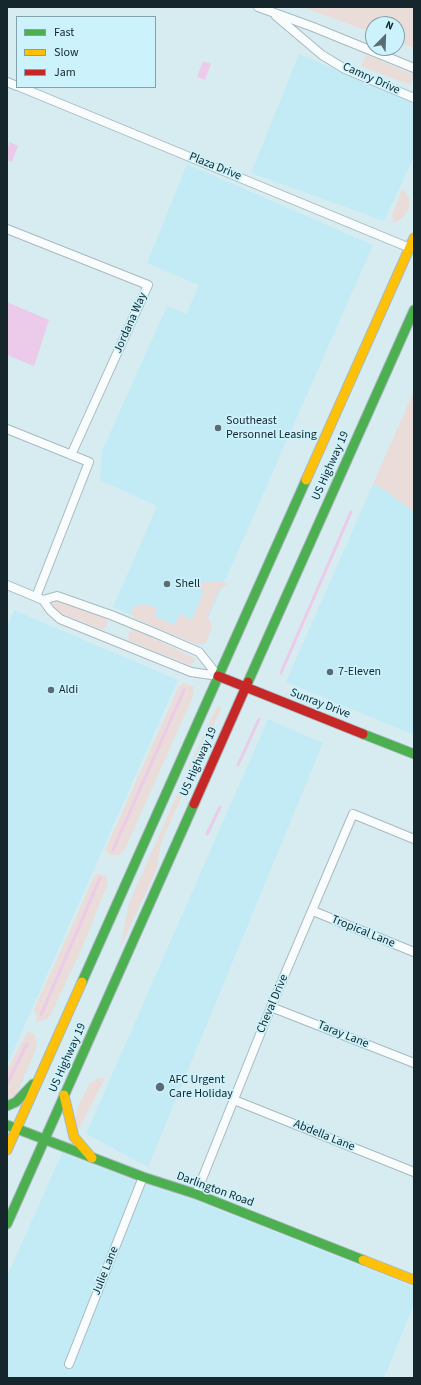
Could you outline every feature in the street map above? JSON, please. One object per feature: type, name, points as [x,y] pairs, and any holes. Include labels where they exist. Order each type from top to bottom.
[{"type":"main road","name":"US Highway 19","points":[[7,1150],[414,238]]},
{"type":"main road","name":"US Highway 19","points":[[7,1224],[414,310]]},
{"type":"main road","name":"Sunray Drive","points":[[218,676],[414,754]]},
{"type":"main road","points":[[7,1106],[16,1102],[39,1078]]},
{"type":"main road","points":[[64,1095],[74,1137],[92,1158]]},
{"type":"main road","name":"Darlington Road","points":[[7,1125],[143,1177],[196,1194],[414,1280]]},
{"type":"street","name":"Camry Drive","points":[[258,7],[313,27],[414,68]]},
{"type":"street","name":"Camry Drive","points":[[273,13],[322,55],[345,69],[414,98]]},
{"type":"street","name":"Plaza Drive","points":[[22,88],[410,248]]},
{"type":"street","name":"Jordana Way","points":[[7,229],[148,285],[71,455]]},
{"type":"street","points":[[7,429],[89,462],[36,597]]},
{"type":"street","name":"Sunray Drive","points":[[7,585],[43,600],[50,610],[60,619],[190,672],[218,676]]},
{"type":"street","name":"Sunray Drive","points":[[43,600],[57,596],[111,615],[199,652],[218,676]]},
{"type":"street","name":"Cheval Drive","points":[[196,1194],[271,1007],[353,814],[414,839]]},
{"type":"street","name":"Tropical Lane","points":[[313,911],[414,952]]},
{"type":"street","name":"Taray Lane","points":[[271,1007],[414,1063]]},
{"type":"street","name":"Abdella Lane","points":[[234,1100],[414,1172]]},
{"type":"street","name":"Julie Lane","points":[[69,1364],[143,1177]]},
{"type":"shaded area","points":[[302,7],[414,7],[414,48],[405,45],[405,16],[365,16],[365,30]]},
{"type":"shaded area","points":[[299,54],[414,102],[414,157],[384,221],[251,173]]},
{"type":"shaded area","points":[[366,56],[368,56],[414,75],[410,85],[361,66]]},
{"type":"shaded area","points":[[203,61],[211,64],[205,80],[197,77]]},
{"type":"shaded area","points":[[10,142],[18,146],[12,162],[7,160],[7,151]]},
{"type":"shaded area","points":[[187,164],[373,245],[197,644],[113,607],[157,506],[100,480],[102,451],[167,306],[186,314],[199,285],[147,263]]},
{"type":"shaded area","points":[[402,189],[409,198],[409,208],[407,213],[399,221],[393,223],[392,215]]},
{"type":"shaded area","points":[[7,302],[49,320],[34,366],[7,355]]},
{"type":"shaded area","points":[[414,391],[414,512],[382,488],[373,484]]},
{"type":"shaded area","points":[[373,484],[382,488],[414,512],[414,735],[286,682]]},
{"type":"shaded area","points":[[219,581],[229,584],[219,590],[208,616],[212,627],[206,644],[196,644],[134,618],[131,612],[133,607],[146,603],[146,605],[157,608],[154,616],[174,625],[180,614],[192,620],[204,591],[196,587],[197,583]]},
{"type":"shaded area","points":[[58,600],[105,618],[108,622],[106,627],[101,629],[97,628],[58,612],[52,605]]},
{"type":"shaded area","points":[[14,610],[178,680],[7,1065],[7,627]]},
{"type":"shaded area","points":[[132,630],[138,631],[194,658],[195,660],[193,664],[190,665],[129,641],[128,634]]},
{"type":"shaded area","points":[[184,683],[194,687],[193,696],[125,849],[119,855],[110,855],[105,850],[179,686]]},
{"type":"shaded area","points":[[220,706],[221,709],[161,843],[156,871],[120,948],[129,903],[209,723],[217,707]]},
{"type":"shaded area","points":[[268,719],[323,743],[148,1167],[86,1134]]},
{"type":"shaded area","points":[[95,875],[106,876],[108,883],[82,948],[50,1016],[47,1019],[36,1022],[37,1016],[34,1009]]},
{"type":"shaded area","points":[[28,1031],[35,1036],[37,1047],[17,1093],[7,1101],[7,1070]]},
{"type":"shaded area","points":[[99,1078],[105,1078],[79,1129],[76,1124],[78,1106],[90,1083]]},
{"type":"shaded area","points":[[62,1153],[141,1183],[194,1200],[414,1287],[414,1304],[384,1378],[7,1378],[7,1276]]},
{"type":"waterway","points":[[281,673],[351,512]]},
{"type":"waterway","points":[[113,850],[184,690]]},
{"type":"waterway","points":[[238,765],[259,719]]},
{"type":"waterway","points":[[207,834],[220,807]]},
{"type":"waterway","points":[[41,1015],[100,878]]},
{"type":"waterway","points":[[7,1084],[27,1044]]},
{"type":"traffic: fast","points":[[248,682],[414,310]]},
{"type":"traffic: fast","points":[[82,982],[306,480]]},
{"type":"traffic: fast","points":[[363,734],[414,754]]},
{"type":"traffic: fast","points":[[7,1224],[194,804]]},
{"type":"traffic: fast","points":[[7,1106],[16,1102],[33,1084]]},
{"type":"traffic: fast","points":[[7,1125],[143,1177],[196,1194],[363,1260]]},
{"type":"traffic: slow","points":[[306,480],[414,238]]},
{"type":"traffic: slow","points":[[7,1150],[82,982]]},
{"type":"traffic: slow","points":[[64,1095],[74,1137],[92,1158]]},
{"type":"traffic: slow","points":[[363,1260],[414,1280]]},
{"type":"traffic: jam","points":[[218,676],[363,734]]},
{"type":"traffic: jam","points":[[194,804],[248,682]]},
{"type":"place","name":"Southeast Personnel Leasing","points":[[218,428]]},
{"type":"place","name":"Shell","points":[[167,584]]},
{"type":"place","name":"7-Eleven","points":[[330,672]]},
{"type":"place","name":"Aldi","points":[[51,690]]},
{"type":"place","name":"AFC Urgent Care Holiday","points":[[160,1087]]}]
